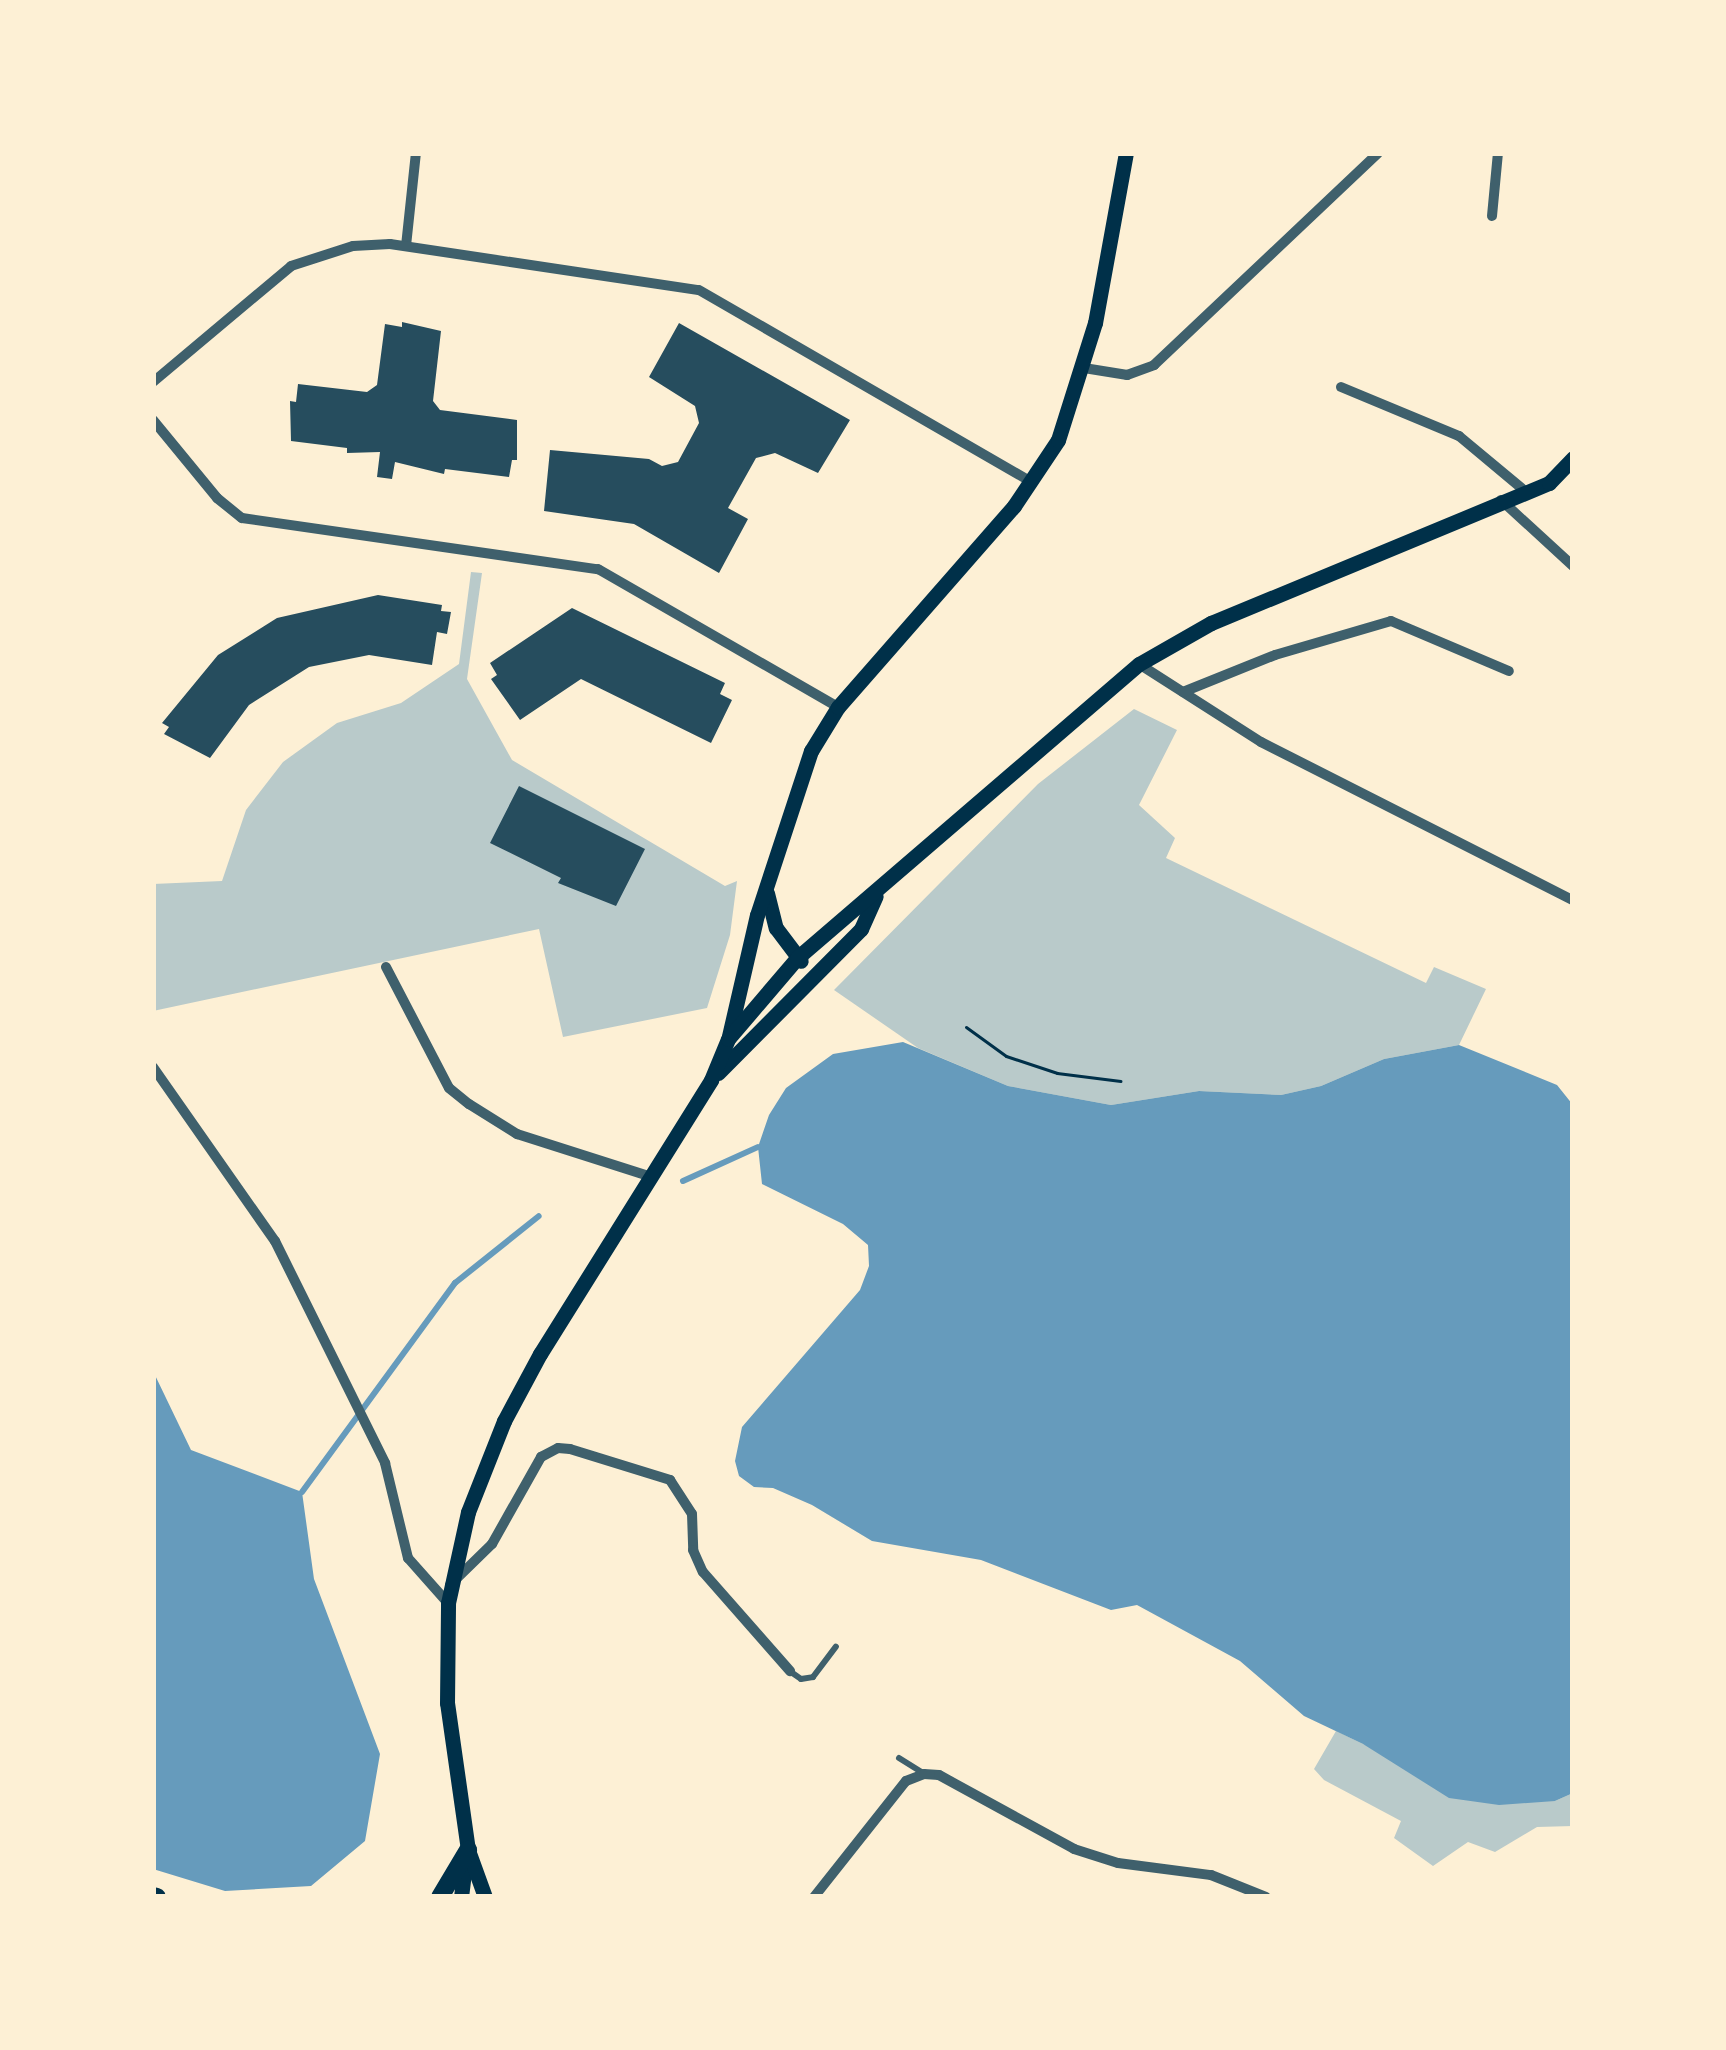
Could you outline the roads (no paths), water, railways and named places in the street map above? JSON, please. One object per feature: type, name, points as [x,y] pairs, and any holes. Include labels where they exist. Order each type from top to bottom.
[{"type":"main road","points":[[484,1897],[468,1850],[447,1703],[449,1594],[468,1512],[503,1421],[711,1080],[728,1039],[798,782],[838,706],[1032,482],[1058,440],[1084,368],[1126,153]]},
{"type":"main road","points":[[728,1039],[797,958],[876,896],[994,785],[1139,664],[1211,623],[1549,483],[1573,458]]},
{"type":"main road","points":[[766,890],[776,928],[814,974]]},
{"type":"main road","points":[[711,1080],[861,929],[876,896]]},
{"type":"main road","points":[[440,1897],[468,1850]]},
{"type":"main road","points":[[461,1897],[468,1850]]},
{"type":"street","points":[[406,246],[416,153]]},
{"type":"street","points":[[1084,368],[1127,376],[1154,365],[1378,153]]},
{"type":"street","points":[[1492,216],[1498,153]]},
{"type":"street","points":[[153,382],[291,266],[353,246],[406,246],[699,290],[1032,482]]},
{"type":"street","points":[[1341,387],[1459,436],[1525,491]]},
{"type":"street","points":[[153,420],[217,498],[242,518],[598,568],[838,706]]},
{"type":"street","points":[[1501,500],[1573,566]]},
{"type":"street","points":[[1183,692],[1275,655],[1391,621],[1509,670]]},
{"type":"street","points":[[1139,664],[1261,742],[1573,900]]},
{"type":"street","points":[[386,968],[449,1088],[469,1104],[517,1134],[649,1176]]},
{"type":"street","points":[[153,1067],[275,1241],[385,1462],[408,1558],[449,1594],[492,1544],[541,1457],[570,1448],[670,1480],[692,1514],[693,1550],[703,1572],[790,1671]]},
{"type":"street","points":[[814,1897],[906,1781],[924,1774],[939,1774],[1074,1849],[1118,1863],[1211,1875],[1266,1897]]},
{"type":"lane","points":[[790,1671],[801,1679],[813,1677],[836,1647]]},
{"type":"lane","points":[[899,1759],[924,1774]]},
{"type":"water","points":[[903,1042],[1008,1086],[1111,1105],[1199,1091],[1281,1095],[1321,1086],[1384,1059],[1459,1045],[1557,1085],[1573,1105],[1573,1793],[1555,1801],[1499,1805],[1449,1798],[1363,1744],[1304,1716],[1240,1661],[1137,1605],[1111,1610],[981,1560],[872,1541],[812,1505],[773,1488],[754,1487],[739,1476],[735,1461],[742,1427],[860,1290],[869,1266],[868,1245],[843,1224],[762,1184],[758,1147],[769,1115],[786,1088],[833,1054]]},
{"type":"water","points":[[153,1371],[191,1450],[302,1492],[314,1579],[380,1754],[365,1841],[311,1886],[225,1891],[153,1869]]},
{"type":"waterway","points":[[683,1181],[758,1147]]},
{"type":"waterway","points":[[302,1492],[455,1283],[539,1216]]}]
